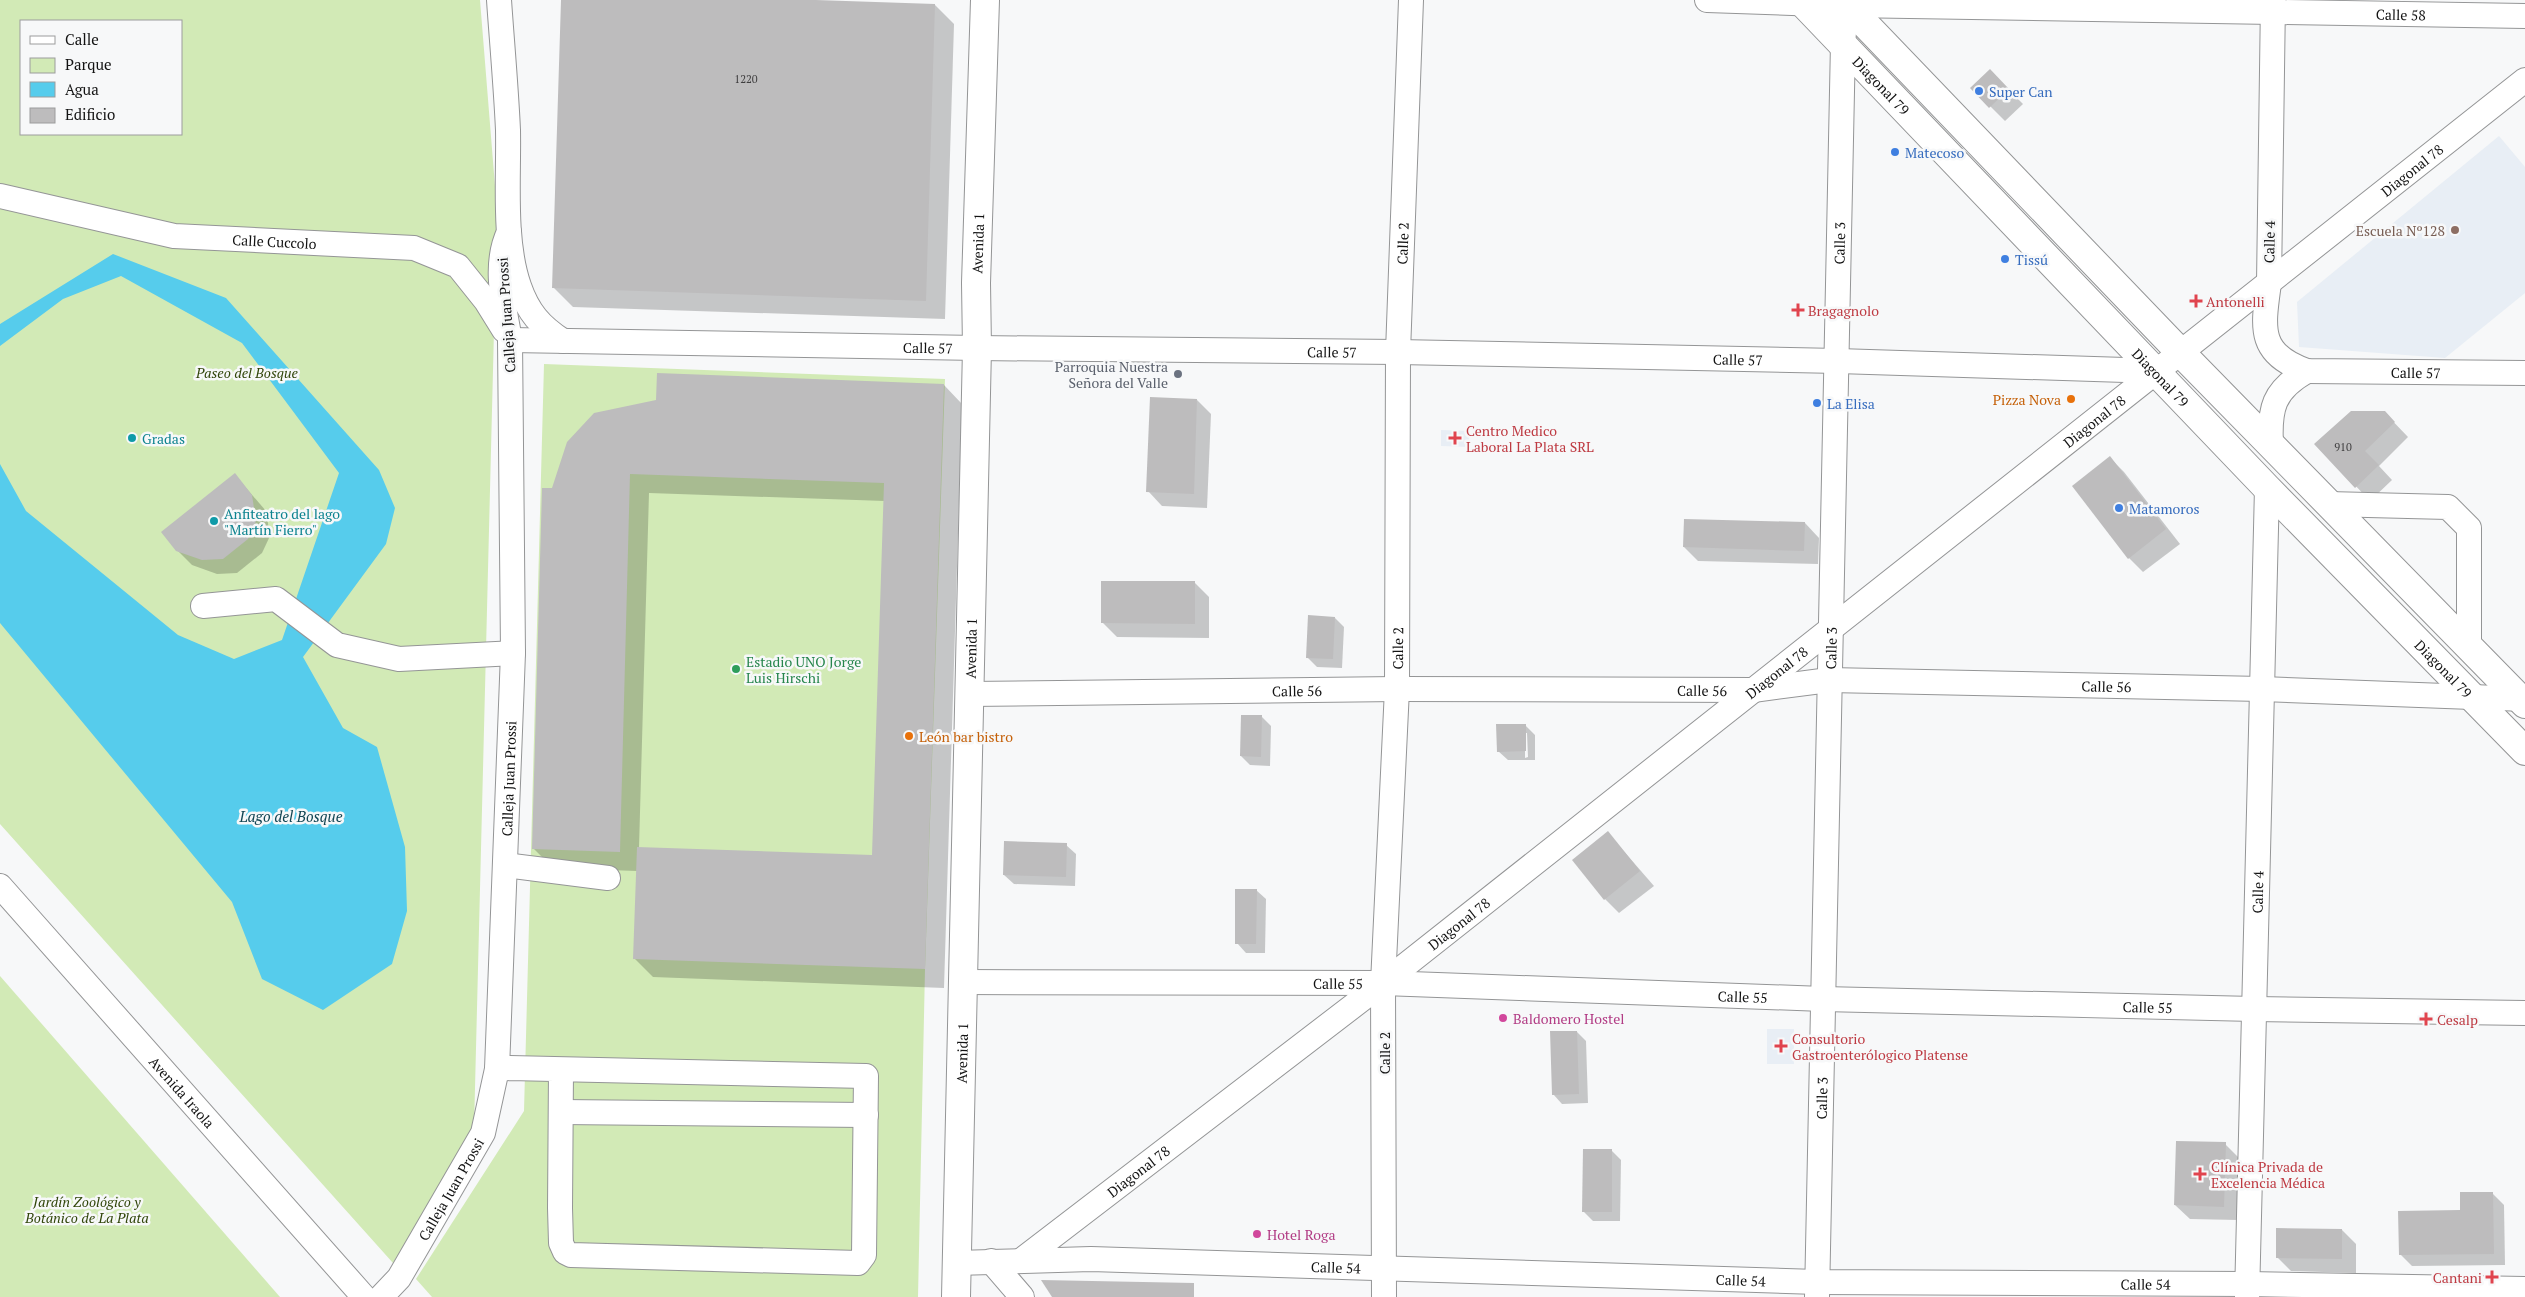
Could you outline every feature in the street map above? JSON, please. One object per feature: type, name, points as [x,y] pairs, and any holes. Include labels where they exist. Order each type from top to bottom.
[{"type":"main road","name":"Avenida 1","points":[[956,1297],[977,348],[976,283],[985,0]]},
{"type":"main road","name":"Diagonal 79","points":[[1801,1],[2267,488],[2525,752]]},
{"type":"main road","points":[[1845,2],[2180,352],[2524,701]]},
{"type":"street","name":"Calleja Juan Prossi","points":[[499,0],[508,128],[509,232],[519,285],[530,310],[544,329],[563,341]]},
{"type":"street","name":"Calle 2","points":[[1384,1297],[1383,984],[1397,689],[1398,352],[1411,0]]},
{"type":"street","name":"Calle 58","points":[[1707,0],[2273,5],[2525,16]]},
{"type":"street","name":"Calle 3","points":[[1817,1290],[1845,2]]},
{"type":"street","name":"Calle 4","points":[[2273,5],[2269,283],[2263,326],[2267,339],[2274,351],[2289,365],[2307,371]]},
{"type":"street","name":"Diagonal 78","points":[[1023,1259],[1383,984],[2525,80]]},
{"type":"street","name":"Calle Cuccolo","points":[[0,196],[174,236],[414,248],[458,266],[486,301],[510,340]]},
{"type":"street","name":"Calleja Juan Prossi","points":[[381,1297],[399,1278],[483,1133],[496,1069],[506,866],[513,653],[510,340],[502,295],[500,264],[502,247],[509,232]]},
{"type":"street","name":"Calle 57","points":[[510,340],[977,348],[1398,352],[1838,361],[2156,371]]},
{"type":"street","name":"Calle 57","points":[[2307,371],[2525,373]]},
{"type":"street","points":[[2271,445],[2270,412],[2275,400],[2293,379],[2307,371]]},
{"type":"street","name":"Calle 4","points":[[2248,1290],[2267,488]]},
{"type":"street","points":[[2328,504],[2448,507],[2469,528],[2470,647]]},
{"type":"street","points":[[203,606],[276,599],[336,645],[399,659],[513,653]]},
{"type":"street","name":"Calle 56","points":[[968,694],[1397,689],[1753,690],[1829,680],[2262,690],[2524,701]]},
{"type":"street","points":[[506,866],[608,878]]},
{"type":"street","name":"Avenida Iraola","points":[[0,886],[364,1297]]},
{"type":"street","name":"Calle 55","points":[[962,982],[1383,984],[1823,999],[2254,1009],[2525,1012]]},
{"type":"street","points":[[496,1069],[561,1070],[866,1076],[864,1255],[858,1263],[572,1255],[565,1252],[561,1243],[561,1070]]},
{"type":"street","points":[[560,1112],[866,1115]]},
{"type":"street","name":"Calle 54","points":[[956,1263],[1023,1259],[1092,1259],[1385,1270],[1817,1290],[2525,1289]]},
{"type":"street","points":[[991,1261],[1022,1297]]},
{"type":"shaded area","name":"Escuela Nº128","points":[[2499,136],[2525,167],[2525,293],[2445,358],[2299,347],[2297,302]]},
{"type":"shaded area","name":"Centro Medico Laboral La Plata SRL","points":[[1441,430],[1469,431],[1469,447],[1441,446]]},
{"type":"shaded area","name":"Consultorio Gastroenterólogico Platense","points":[[1767,1029],[1794,1029],[1794,1064],[1767,1064]]},
{"type":"green space","name":"Paseo del Bosque","points":[[0,0],[480,0],[497,211],[474,1128],[393,1263],[0,824]]},
{"type":"green space","points":[[544,364],[945,379],[925,969],[918,1297],[432,1297],[416,1279],[524,1111]]},
{"type":"green space","name":"Jardín Zoológico y Botánico de La Plata","points":[[0,976],[280,1297],[0,1297]]},
{"type":"water","name":"Lago del Bosque","points":[[113,254],[226,298],[379,470],[395,508],[386,544],[303,657],[343,728],[377,747],[405,847],[407,911],[392,964],[323,1010],[262,979],[232,902],[0,623],[0,464],[26,511],[178,635],[234,659],[282,640],[339,473],[242,343],[121,276],[63,299],[0,346],[0,324]]},
{"type":"building","points":[[561,0],[816,0],[935,4],[926,301],[552,288]]},
{"type":"building","points":[[1990,69],[2009,89],[1989,108],[1970,88]]},
{"type":"building","points":[[657,373],[944,384],[925,969],[633,959],[637,847],[872,855],[884,483],[630,474],[620,852],[532,849],[542,488],[552,488],[567,442],[594,413],[656,400]]},
{"type":"building","points":[[1150,397],[1197,399],[1194,494],[1146,492]]},
{"type":"building","points":[[2351,411],[2385,411],[2395,422],[2365,451],[2379,465],[2355,488],[2314,444]]},
{"type":"building","name":"Matamoros","points":[[2110,456],[2166,529],[2128,559],[2072,486]]},
{"type":"building","points":[[235,473],[252,495],[256,521],[248,539],[223,559],[202,560],[176,551],[161,532]]},
{"type":"building","points":[[1684,519],[1805,522],[1804,551],[1683,547]]},
{"type":"building","points":[[1101,581],[1195,581],[1195,624],[1101,623]]},
{"type":"building","points":[[1308,615],[1335,617],[1333,659],[1306,658]]},
{"type":"building","points":[[1241,715],[1262,715],[1261,757],[1240,756]]},
{"type":"building","points":[[1496,724],[1526,724],[1526,751],[1497,752]]},
{"type":"building","points":[[1608,831],[1640,871],[1604,900],[1572,860]]},
{"type":"building","points":[[1004,841],[1067,843],[1066,877],[1003,875]]},
{"type":"building","points":[[1235,889],[1257,889],[1256,944],[1235,944]]},
{"type":"building","points":[[1550,1031],[1577,1031],[1579,1094],[1552,1095]]},
{"type":"building","name":"Clínica Privada de Excelencia Médica","points":[[2176,1141],[2226,1142],[2224,1207],[2174,1205]]},
{"type":"building","points":[[1583,1149],[1612,1149],[1612,1212],[1582,1212]]},
{"type":"building","points":[[2460,1192],[2493,1192],[2494,1254],[2399,1255],[2398,1211],[2460,1210]]},
{"type":"building","points":[[2276,1228],[2342,1229],[2342,1259],[2276,1258]]},
{"type":"building","points":[[1041,1280],[1194,1283],[1194,1297],[1052,1297]]},
{"type":"place","name":"Super Can","points":[[1979,91]]},
{"type":"place","name":"Matecoso","points":[[1895,152]]},
{"type":"place","name":"Escuela Nº128","points":[[2455,230]]},
{"type":"place","name":"Tissú","points":[[2005,259]]},
{"type":"place","name":"Antonelli","points":[[2196,301]]},
{"type":"place","name":"Bragagnolo","points":[[1798,310]]},
{"type":"place","name":"Parroquia Nuestra Señora del Valle","points":[[1178,374]]},
{"type":"place","name":"Pizza Nova","points":[[2071,399]]},
{"type":"place","name":"La Elisa","points":[[1817,403]]},
{"type":"place","name":"Gradas","points":[[132,438]]},
{"type":"place","name":"Centro Medico Laboral La Plata SRL","points":[[1455,438]]},
{"type":"place","name":"Matamoros","points":[[2119,508]]},
{"type":"place","name":"Anfiteatro del lago \"Martín Fierro\"","points":[[214,521]]},
{"type":"place","name":"Estadio UNO Jorge Luis Hirschi","points":[[736,669]]},
{"type":"place","name":"León bar bistro","points":[[909,736]]},
{"type":"place","name":"Baldomero Hostel","points":[[1503,1018]]},
{"type":"place","name":"Cesalp","points":[[2426,1019]]},
{"type":"place","name":"Consultorio Gastroenterólogico Platense","points":[[1781,1046]]},
{"type":"place","name":"Clínica Privada de Excelencia Médica","points":[[2200,1174]]},
{"type":"place","name":"Hotel Roga","points":[[1257,1234]]},
{"type":"place","name":"Cantani","points":[[2492,1277]]}]
